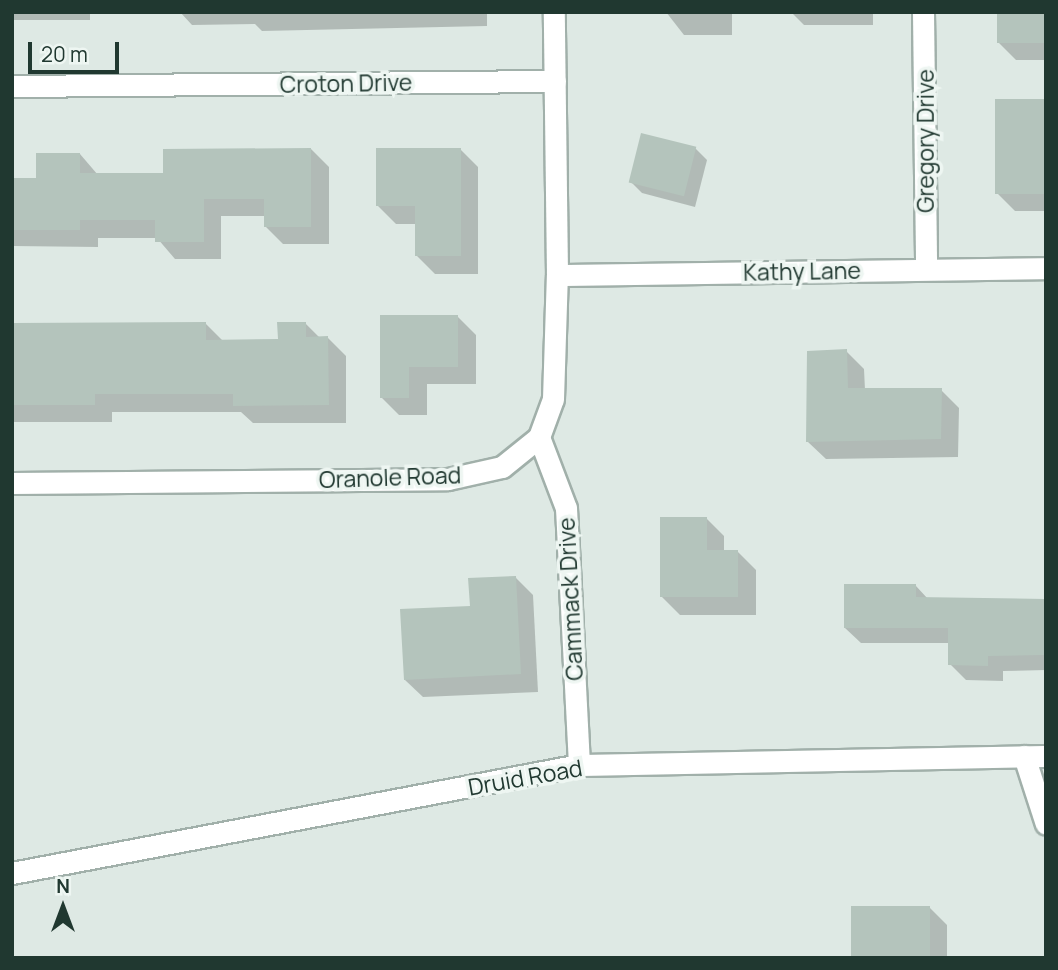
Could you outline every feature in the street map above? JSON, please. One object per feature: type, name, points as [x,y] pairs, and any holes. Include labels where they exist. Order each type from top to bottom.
[{"type":"street","points":[[539,437],[553,399],[557,275],[554,12]]},
{"type":"street","name":"Gregory Drive","points":[[923,12],[926,269]]},
{"type":"street","name":"Croton Drive","points":[[12,86],[555,81]]},
{"type":"street","name":"Kathy Lane","points":[[557,275],[1046,268]]},
{"type":"street","name":"Oranole Road","points":[[12,483],[448,479],[502,467],[539,437]]},
{"type":"street","name":"Cammack Drive","points":[[539,437],[566,509],[579,765]]},
{"type":"street","points":[[1024,756],[1046,824]]},
{"type":"street","name":"Druid Road","points":[[12,873],[579,765],[1046,756]]},
{"type":"building","points":[[997,12],[1046,12],[1046,43],[997,43]]},
{"type":"building","points":[[995,99],[1046,99],[1046,194],[995,194]]},
{"type":"building","points":[[641,133],[696,147],[684,196],[629,182]]},
{"type":"building","points":[[311,148],[311,227],[264,227],[264,199],[204,199],[204,242],[155,242],[155,220],[80,220],[80,230],[12,230],[12,178],[36,178],[36,153],[80,153],[80,173],[163,173],[163,149]]},
{"type":"building","points":[[376,148],[461,148],[461,256],[415,256],[415,206],[376,206]]},
{"type":"building","points":[[380,315],[458,315],[458,367],[409,367],[409,398],[380,398]]},
{"type":"building","points":[[206,322],[206,340],[278,339],[277,322],[306,322],[306,337],[328,336],[329,405],[233,406],[233,394],[95,394],[95,405],[12,405],[12,323]]},
{"type":"building","points":[[847,349],[848,388],[942,388],[941,439],[806,442],[807,351]]},
{"type":"building","points":[[660,517],[707,517],[707,550],[738,550],[738,597],[660,597]]},
{"type":"building","points":[[516,576],[521,674],[404,680],[400,609],[470,606],[468,578]]},
{"type":"building","points":[[844,584],[916,584],[916,597],[1045,599],[1045,655],[988,656],[988,666],[948,665],[948,628],[844,628]]},
{"type":"building","points":[[851,906],[930,906],[930,958],[851,958]]}]
